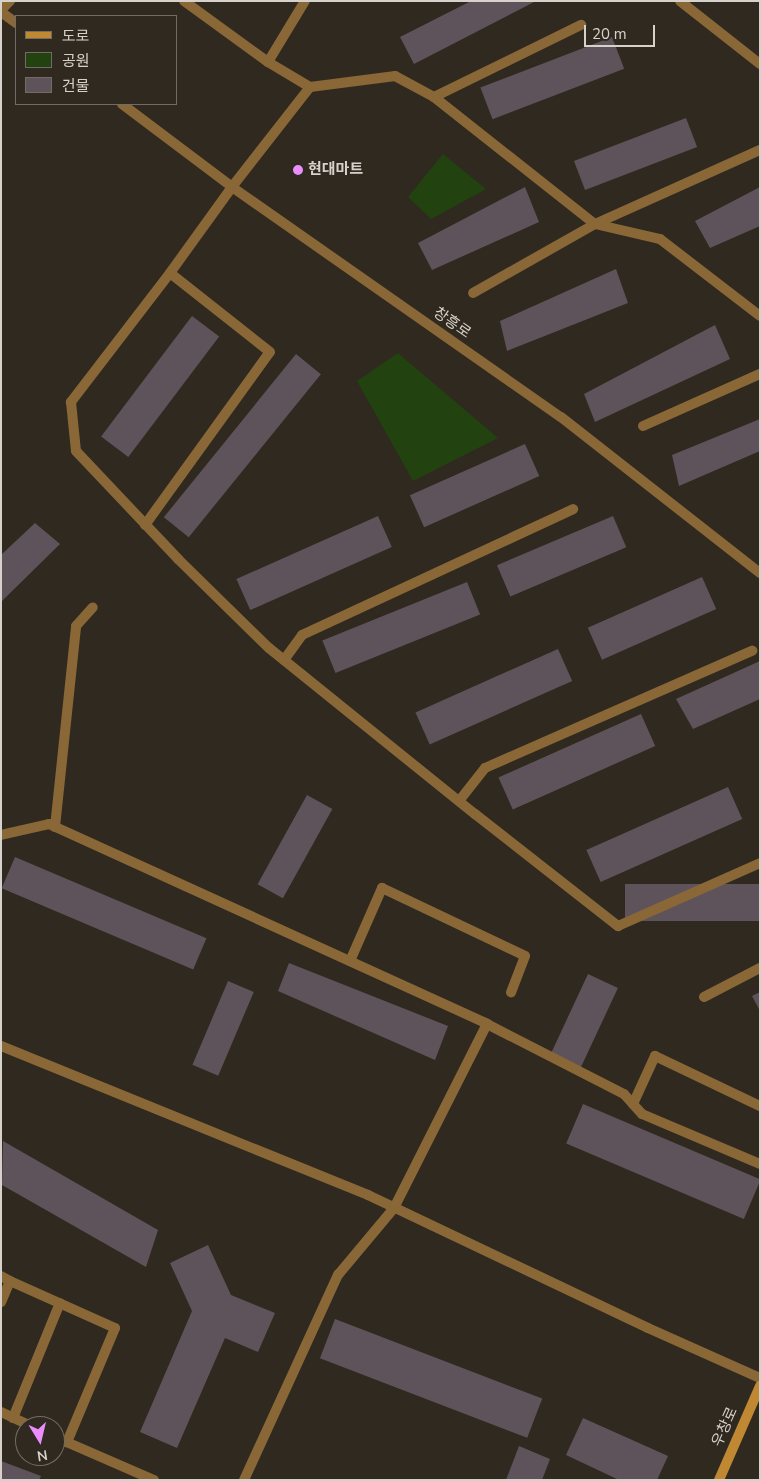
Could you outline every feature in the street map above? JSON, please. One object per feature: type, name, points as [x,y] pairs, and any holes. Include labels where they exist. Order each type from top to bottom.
[{"type":"main road","name":"우창로","points":[[719,1480],[760,1386]]},
{"type":"street","points":[[10,1],[1,11],[15,23]]},
{"type":"street","points":[[184,1],[268,62],[310,87],[395,76],[434,97],[595,224],[660,239],[760,316]]},
{"type":"street","points":[[268,62],[305,1]]},
{"type":"street","points":[[680,1],[760,64]]},
{"type":"street","points":[[434,97],[581,25]]},
{"type":"street","points":[[310,87],[71,402],[76,451],[178,559],[284,660],[618,926],[760,863]]},
{"type":"street","name":"창흥로","points":[[123,105],[232,188],[561,417],[760,573]]},
{"type":"street","points":[[473,292],[595,224],[760,150]]},
{"type":"street","points":[[145,525],[270,352],[170,273]]},
{"type":"street","points":[[643,426],[760,374]]},
{"type":"street","points":[[284,660],[302,635],[574,510]]},
{"type":"street","points":[[55,827],[76,626],[93,607]]},
{"type":"street","points":[[459,801],[485,768],[752,651]]},
{"type":"street","points":[[1,835],[49,824],[487,1024],[624,1094],[642,1114],[760,1164]]},
{"type":"street","points":[[350,961],[382,888],[525,956],[511,992]]},
{"type":"street","points":[[704,996],[760,968]]},
{"type":"street","points":[[244,1480],[338,1275],[394,1208],[487,1024]]},
{"type":"street","points":[[1,1046],[394,1208],[648,1328],[760,1378]]},
{"type":"street","points":[[633,1104],[656,1056],[760,1106]]},
{"type":"street","points":[[1,1302],[6,1278],[115,1328],[67,1442],[154,1480]]},
{"type":"street","points":[[1,1412],[13,1418],[60,1304]]},
{"type":"green space","points":[[443,154],[486,189],[431,219],[408,197]]},
{"type":"green space","points":[[398,353],[498,438],[413,481],[357,381]]},
{"type":"building","points":[[471,1],[536,1],[414,64],[400,37]]},
{"type":"building","points":[[612,37],[624,69],[493,119],[480,88]]},
{"type":"building","points":[[686,118],[697,147],[585,190],[574,161]]},
{"type":"building","points":[[525,187],[539,222],[432,270],[418,243]]},
{"type":"building","points":[[760,187],[760,226],[710,248],[695,221]]},
{"type":"building","points":[[616,269],[628,303],[507,351],[500,321]]},
{"type":"building","points":[[192,316],[219,336],[128,457],[101,437]]},
{"type":"building","points":[[715,325],[730,359],[595,422],[584,394]]},
{"type":"building","points":[[296,354],[321,374],[189,537],[164,517]]},
{"type":"building","points":[[760,419],[760,451],[679,486],[672,455]]},
{"type":"building","points":[[525,444],[539,476],[424,527],[410,495]]},
{"type":"building","points":[[378,516],[392,547],[250,610],[236,579]]},
{"type":"building","points":[[613,516],[626,547],[510,597],[497,565]]},
{"type":"building","points":[[35,523],[60,544],[1,602],[1,555]]},
{"type":"building","points":[[702,577],[716,609],[602,660],[588,628]]},
{"type":"building","points":[[467,582],[480,614],[335,673],[322,640]]},
{"type":"building","points":[[558,649],[572,681],[430,744],[415,712]]},
{"type":"building","points":[[760,661],[760,699],[693,729],[676,699]]},
{"type":"building","points":[[641,714],[655,746],[513,809],[498,777]]},
{"type":"building","points":[[728,787],[742,819],[601,882],[586,850]]},
{"type":"building","points":[[307,795],[332,809],[283,898],[258,884]]},
{"type":"building","points":[[15,857],[206,938],[193,970],[2,888]]},
{"type":"building","points":[[625,884],[760,884],[760,921],[625,921]]},
{"type":"building","points":[[289,963],[448,1026],[435,1060],[278,991]]},
{"type":"building","points":[[588,974],[618,988],[580,1069],[550,1055]]},
{"type":"building","points":[[228,981],[254,992],[218,1076],[192,1065]]},
{"type":"building","points":[[760,992],[760,1011],[752,996]]},
{"type":"building","points":[[583,1104],[760,1179],[744,1219],[566,1144]]},
{"type":"building","points":[[3,1141],[158,1230],[146,1267],[2,1185]]},
{"type":"building","points":[[208,1245],[231,1295],[275,1313],[258,1352],[225,1338],[177,1448],[140,1432],[192,1311],[170,1263]]},
{"type":"building","points":[[335,1319],[542,1399],[527,1438],[320,1358]]},
{"type":"building","points":[[583,1418],[668,1456],[657,1480],[619,1480],[566,1455]]},
{"type":"building","points":[[519,1446],[550,1459],[542,1480],[506,1480]]},
{"type":"building","points":[[1,1461],[41,1476],[39,1480],[1,1480]]},
{"type":"place","name":"현대마트","points":[[298,170]]}]
